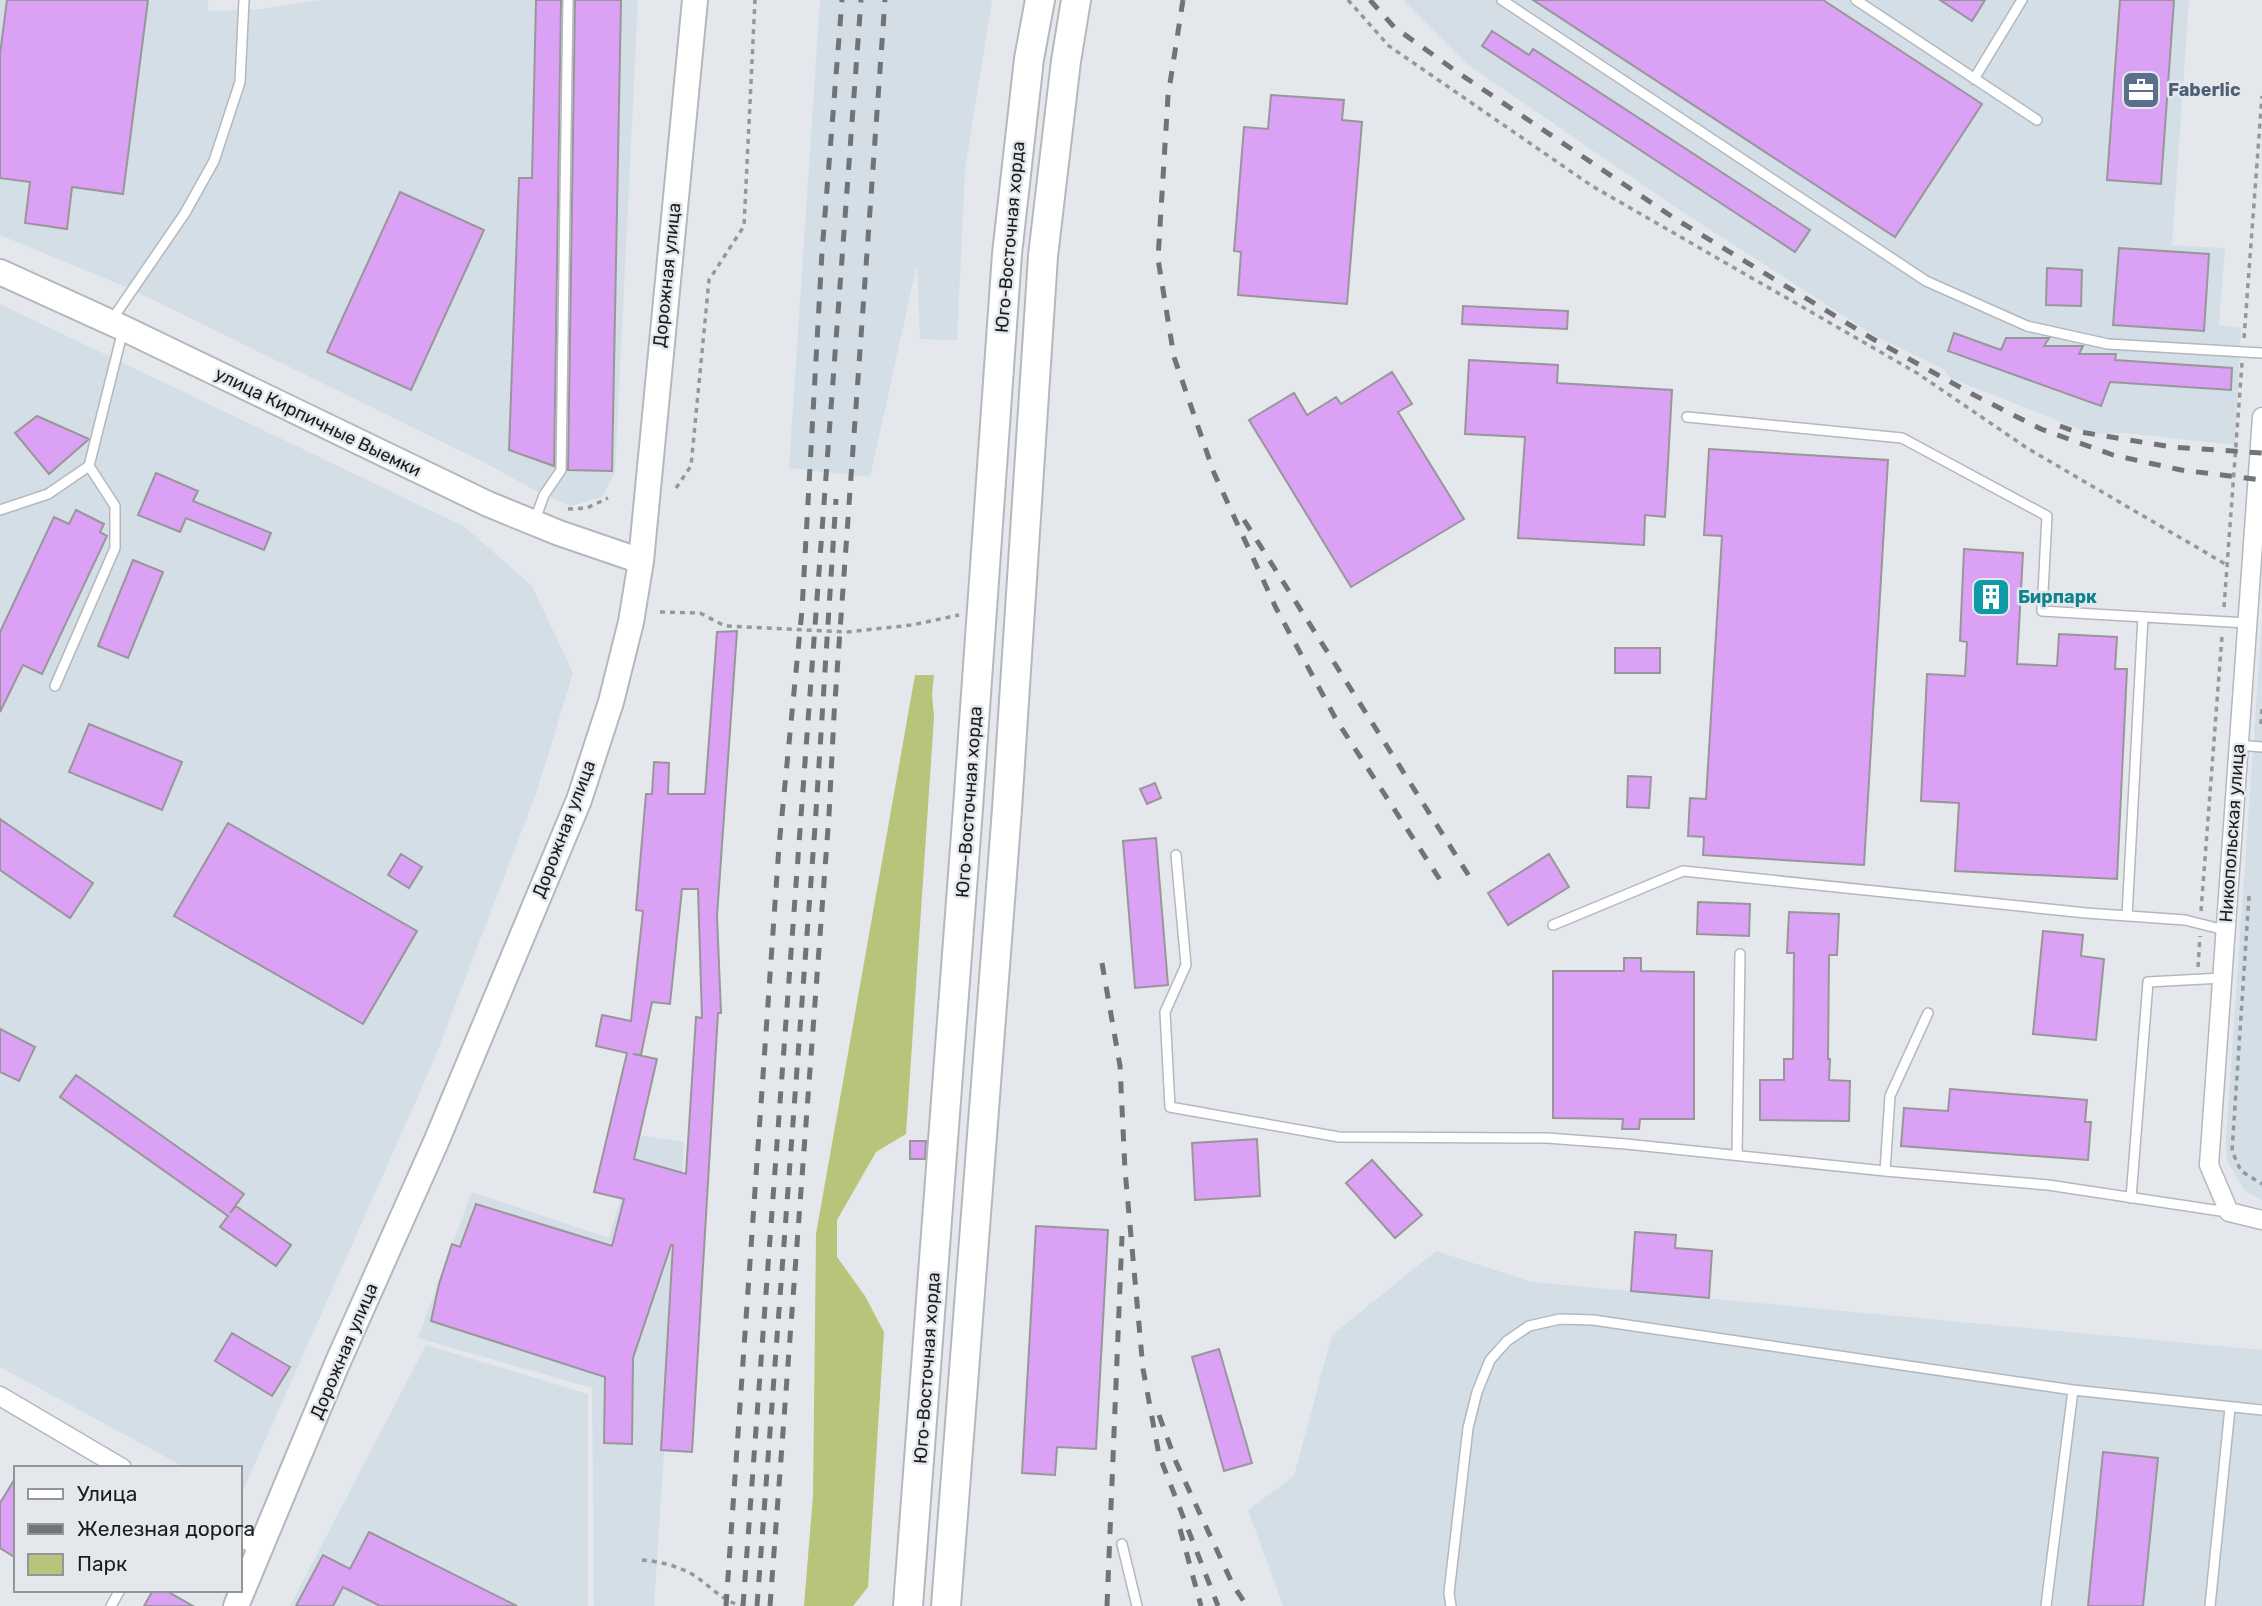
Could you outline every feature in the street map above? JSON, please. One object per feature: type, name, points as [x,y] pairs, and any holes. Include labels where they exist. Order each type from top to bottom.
[{"type":"main road","name":"Дорожная улица","points":[[242,1579],[250,1542],[337,1364],[436,1142],[579,800],[611,702],[631,622],[640,561],[695,0]]},
{"type":"main road","name":"Юго-Восточная хорда","points":[[908,1606],[1007,254],[1029,60],[1040,0]]},
{"type":"main road","name":"Юго-Восточная хорда","points":[[946,1606],[1007,809],[1043,257],[1066,61],[1076,0]]},
{"type":"main road","name":"улица Кирпичные Выемки","points":[[0,272],[117,325],[476,498],[559,533],[640,561]]},
{"type":"street","name":"Никопольская улица","points":[[2229,1212],[2210,1165],[2262,417]]},
{"type":"street","points":[[2229,1212],[2262,1220]]},
{"type":"street","points":[[0,1396],[119,1466]]},
{"type":"lane","points":[[55,686],[115,548],[115,506],[89,466],[117,325],[214,161],[240,82],[244,0]]},
{"type":"lane","points":[[534,522],[544,495],[561,470],[568,0]]},
{"type":"lane","points":[[1502,0],[1926,281],[2027,326],[2108,344],[2262,354]]},
{"type":"lane","points":[[1856,0],[2037,120]]},
{"type":"lane","points":[[1974,79],[2022,0]]},
{"type":"lane","points":[[1687,417],[1902,438],[2048,516],[2042,611],[2247,622]]},
{"type":"lane","points":[[0,510],[48,494],[89,466]]},
{"type":"lane","points":[[2127,916],[2143,617]]},
{"type":"lane","points":[[2238,745],[2260,747]]},
{"type":"lane","points":[[1176,855],[1186,965],[1165,1012],[1170,1107],[1339,1137],[1547,1138],[2048,1185],[2229,1212]]},
{"type":"lane","points":[[1552,926],[1682,871],[2185,920],[2225,930]]},
{"type":"lane","points":[[1737,1155],[1740,954]]},
{"type":"lane","points":[[2131,1198],[2148,982],[2222,978]]},
{"type":"lane","points":[[1885,1171],[1890,1096],[1928,1013]]},
{"type":"lane","points":[[1451,1606],[1449,1592],[1468,1428],[1477,1392],[1490,1360],[1507,1341],[1529,1326],[1560,1319],[1593,1320],[2073,1390],[2262,1410]]},
{"type":"lane","points":[[2046,1606],[2073,1390]]},
{"type":"lane","points":[[2210,1606],[2230,1408]]},
{"type":"lane","points":[[1122,1544],[1137,1606]]},
{"type":"path","points":[[676,488],[691,466],[709,280],[744,226],[755,0]]},
{"type":"path","points":[[1348,0],[1389,46],[1592,186],[1917,373],[2027,448],[2227,565]]},
{"type":"path","points":[[2197,979],[2262,96]]},
{"type":"path","points":[[568,509],[587,508],[608,498]]},
{"type":"path","points":[[660,612],[700,613],[725,626],[846,632],[912,625],[982,611]]},
{"type":"path","points":[[2260,747],[2262,709]]},
{"type":"path","points":[[2249,888],[2232,1151],[2241,1171],[2262,1184]]},
{"type":"path","points":[[642,1560],[693,1574],[726,1601],[741,1606]]},
{"type":"shaded area","points":[[0,0],[207,0],[209,11],[260,9],[321,0],[638,0],[615,473],[602,497],[571,506],[544,495],[483,462],[133,290],[0,235]]},
{"type":"shaded area","points":[[820,0],[992,0],[965,170],[957,340],[920,339],[917,264],[870,477],[789,468]]},
{"type":"shaded area","points":[[1403,0],[2189,0],[2172,245],[2225,248],[2219,325],[2241,328],[2235,445],[2126,433],[2092,434],[1950,378],[1945,370],[1875,336],[1681,211],[1468,65]]},
{"type":"shaded area","points":[[0,304],[465,527],[532,586],[573,673],[537,791],[434,1060],[242,1492],[242,1466],[182,1466],[0,1367]]},
{"type":"shaded area","points":[[2262,619],[2262,1201],[2244,1190],[2227,1161],[2226,1137]]},
{"type":"shaded area","points":[[639,1135],[684,1142],[654,1606],[594,1606],[592,1388],[418,1338],[472,1192],[609,1238]]},
{"type":"shaded area","points":[[1436,1251],[1532,1282],[2262,1350],[2262,1606],[1283,1606],[1248,1510],[1294,1476],[1332,1335]]},
{"type":"shaded area","points":[[426,1345],[588,1394],[588,1606],[290,1606]]},
{"type":"green space","points":[[915,675],[934,675],[934,717],[906,1134],[876,1152],[837,1220],[837,1257],[865,1296],[884,1332],[868,1587],[853,1606],[804,1606],[813,1495],[816,1234]]},
{"type":"building","points":[[7,0],[148,0],[123,194],[72,187],[67,229],[25,223],[30,182],[0,178],[0,54]]},
{"type":"building","points":[[536,0],[561,0],[554,466],[509,450],[519,178],[532,178]]},
{"type":"building","points":[[575,0],[621,0],[612,471],[568,470]]},
{"type":"building","points":[[1533,0],[1823,0],[1982,104],[1895,237]]},
{"type":"building","points":[[1940,0],[1985,0],[1972,21]]},
{"type":"building","name":"Faberlic","points":[[2120,0],[2174,0],[2161,184],[2107,180]]},
{"type":"building","points":[[1492,31],[1529,55],[1533,49],[1810,230],[1795,252],[1482,46]]},
{"type":"building","points":[[1271,95],[1344,100],[1342,120],[1362,122],[1347,304],[1238,295],[1241,252],[1234,251],[1244,127],[1268,129]]},
{"type":"building","points":[[400,192],[484,230],[411,390],[327,352]]},
{"type":"building","points":[[2119,248],[2209,254],[2204,331],[2113,325]]},
{"type":"building","points":[[2047,268],[2082,270],[2081,306],[2046,305]]},
{"type":"building","points":[[1463,306],[1568,311],[1567,329],[1462,324]]},
{"type":"building","points":[[1954,333],[2001,350],[2006,338],[2049,338],[2044,346],[2083,346],[2079,354],[2116,354],[2115,360],[2232,368],[2231,390],[2110,382],[2101,406],[1948,351]]},
{"type":"building","points":[[1469,360],[1558,365],[1557,383],[1672,390],[1665,517],[1645,515],[1644,545],[1518,538],[1525,437],[1465,434]]},
{"type":"building","points":[[1392,372],[1412,404],[1398,412],[1464,519],[1351,587],[1249,420],[1294,393],[1307,415],[1336,397],[1341,404]]},
{"type":"building","points":[[37,416],[89,439],[49,474],[15,433]]},
{"type":"building","points":[[1709,449],[1888,460],[1864,865],[1703,855],[1704,837],[1688,836],[1690,798],[1706,799],[1722,536],[1704,535]]},
{"type":"building","points":[[156,473],[198,491],[193,501],[271,533],[264,550],[186,518],[180,532],[138,515]]},
{"type":"building","points":[[76,510],[104,524],[100,532],[107,536],[42,674],[23,665],[0,712],[0,632],[54,517],[69,524]]},
{"type":"building","points":[[1964,549],[2023,553],[2017,664],[2057,666],[2059,634],[2117,637],[2115,669],[2127,669],[2117,879],[1955,871],[1959,803],[1921,801],[1927,674],[1965,676],[1967,642],[1960,641]]},
{"type":"building","points":[[133,560],[163,572],[128,658],[98,646]]},
{"type":"building","points":[[737,631],[717,916],[721,1013],[718,1013],[692,1452],[661,1450],[673,1245],[633,1358],[632,1444],[604,1443],[605,1377],[431,1321],[452,1244],[460,1247],[476,1204],[612,1246],[624,1199],[594,1192],[627,1053],[596,1046],[602,1015],[631,1021],[643,911],[636,910],[646,794],[652,794],[654,762],[669,763],[668,794],[705,794],[717,632]],"holes":[[[682,889],[698,889],[702,1018],[696,1017],[686,1174],[634,1159],[657,1059],[633,1054],[641,1055],[652,1002],[670,1004]]]},
{"type":"building","points":[[1615,648],[1660,648],[1660,673],[1615,673]]},
{"type":"building","points":[[89,724],[182,762],[162,810],[69,772]]},
{"type":"building","points":[[1628,776],[1651,777],[1649,808],[1627,807]]},
{"type":"building","points":[[1155,783],[1161,798],[1147,804],[1140,789]]},
{"type":"building","points":[[0,819],[93,883],[70,918],[0,870]]},
{"type":"building","points":[[228,823],[417,931],[363,1024],[174,916]]},
{"type":"building","points":[[1156,838],[1168,985],[1135,988],[1123,841]]},
{"type":"building","points":[[401,854],[422,867],[409,888],[388,875]]},
{"type":"building","points":[[1549,854],[1569,887],[1508,925],[1488,893]]},
{"type":"building","points":[[1698,902],[1750,904],[1749,936],[1697,934]]},
{"type":"building","points":[[1789,912],[1839,914],[1837,955],[1829,955],[1829,1080],[1850,1081],[1849,1121],[1760,1120],[1760,1080],[1784,1080],[1784,1059],[1793,1059],[1794,953],[1787,953]]},
{"type":"building","points":[[2043,931],[2083,935],[2081,956],[2104,959],[2096,1040],[2033,1034]]},
{"type":"building","points":[[1624,958],[1641,958],[1641,971],[1694,972],[1694,1119],[1640,1119],[1639,1129],[1622,1129],[1623,1119],[1553,1118],[1553,971],[1624,971]]},
{"type":"building","points":[[0,1029],[35,1047],[19,1081],[0,1072]]},
{"type":"building","points":[[76,1075],[244,1194],[230,1213],[236,1206],[291,1245],[276,1266],[220,1227],[228,1216],[60,1097]]},
{"type":"building","points":[[1950,1089],[2087,1100],[2085,1122],[2091,1122],[2088,1160],[1901,1146],[1904,1108],[1948,1111]]},
{"type":"building","points":[[1257,1139],[1260,1196],[1195,1200],[1192,1143]]},
{"type":"building","points":[[910,1141],[926,1141],[925,1159],[910,1159]]},
{"type":"building","points":[[1372,1160],[1422,1215],[1395,1238],[1346,1183]]},
{"type":"building","points":[[1036,1226],[1108,1230],[1096,1449],[1057,1447],[1055,1475],[1022,1473]]},
{"type":"building","points":[[1635,1232],[1676,1235],[1675,1248],[1712,1251],[1709,1298],[1631,1291]]},
{"type":"building","points":[[232,1333],[290,1367],[272,1396],[215,1361]]},
{"type":"building","points":[[1219,1349],[1252,1463],[1224,1471],[1192,1357]]},
{"type":"building","points":[[2103,1452],[2158,1458],[2143,1606],[2088,1606]]},
{"type":"building","points":[[14,1480],[14,1557],[0,1548],[0,1503]]},
{"type":"building","points":[[369,1532],[517,1606],[380,1606],[343,1587],[333,1606],[296,1606],[323,1555],[350,1569]]},
{"type":"building","points":[[152,1592],[168,1592],[193,1606],[144,1606]]},
{"type":"railway","points":[[726,1606],[779,846],[802,610],[822,252],[842,0]]},
{"type":"railway","points":[[743,1606],[861,0]]},
{"type":"railway","points":[[770,1606],[829,815],[885,0]]},
{"type":"railway","points":[[1183,0],[1168,96],[1158,259],[1174,357],[1214,473],[1276,608],[1337,721],[1446,889]]},
{"type":"railway","points":[[1370,0],[1394,27],[1677,220],[1873,339],[1974,395],[2041,429],[2113,455],[2181,470],[2262,480]]},
{"type":"railway","points":[[2060,426],[2074,431],[2172,447],[2262,453]]},
{"type":"railway","points":[[757,1606],[815,827],[836,499]]},
{"type":"railway","points":[[1244,520],[1469,876]]},
{"type":"railway","points":[[1102,963],[1120,1066],[1125,1170],[1143,1369],[1159,1455],[1218,1606]]},
{"type":"railway","points":[[1107,1606],[1122,1236]]},
{"type":"railway","points":[[1159,1415],[1176,1462],[1233,1585],[1247,1606]]},
{"type":"railway","points":[[1180,1529],[1201,1606]]},
{"type":"place","name":"Faberlic","points":[[2141,90]]},
{"type":"place","name":"Бирпарк","points":[[1991,597]]}]
